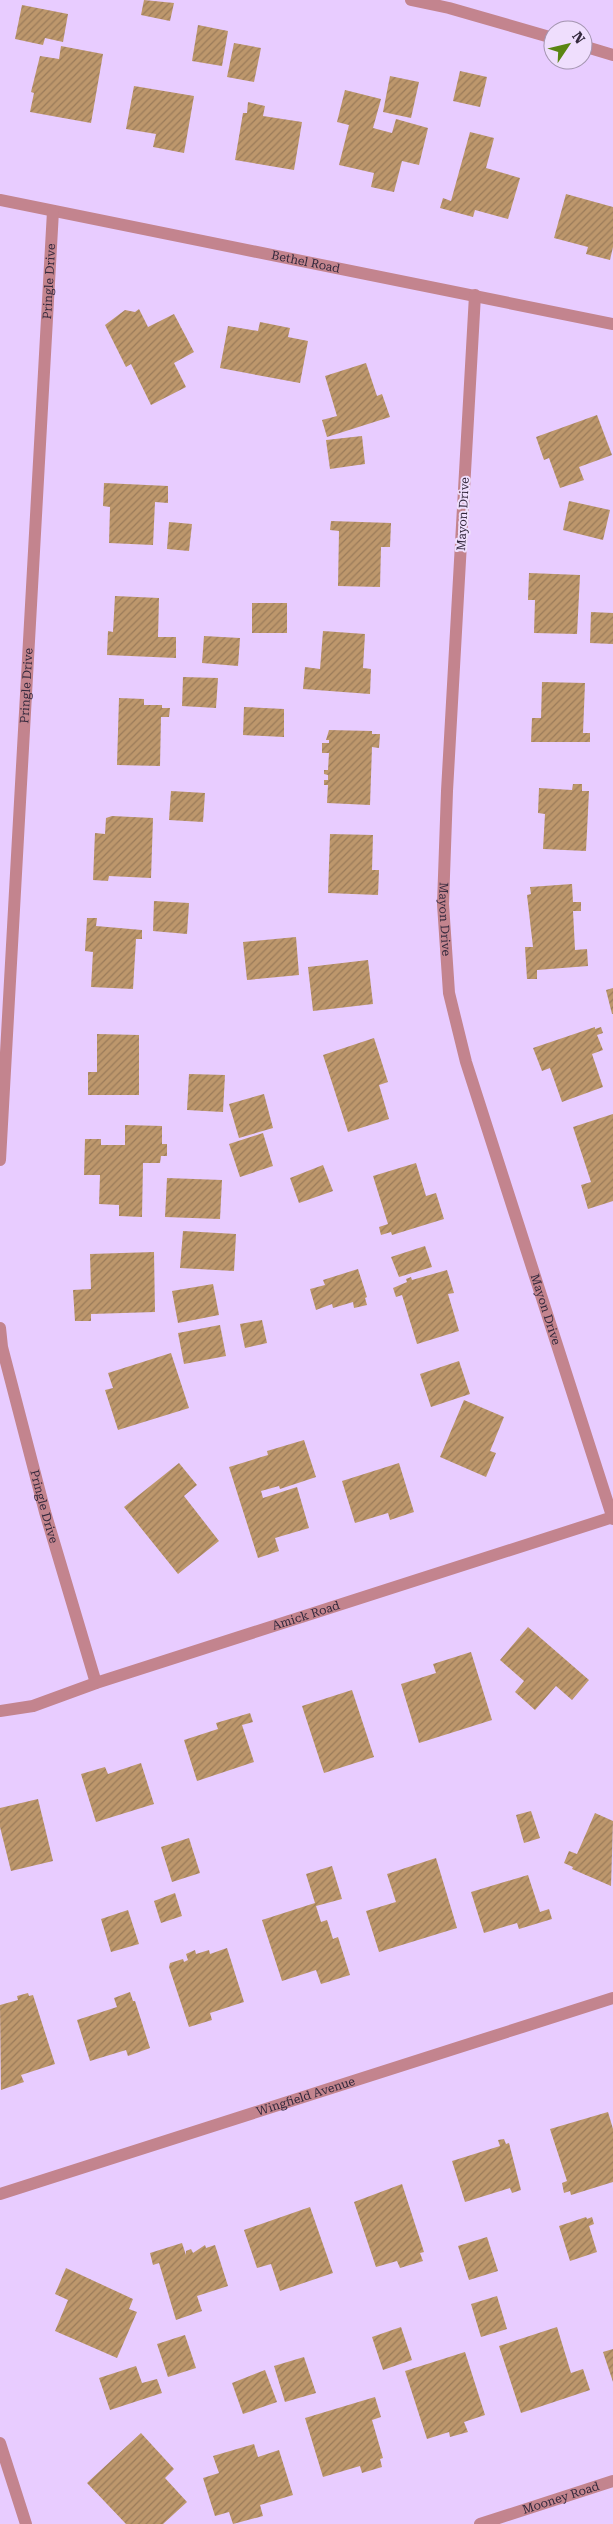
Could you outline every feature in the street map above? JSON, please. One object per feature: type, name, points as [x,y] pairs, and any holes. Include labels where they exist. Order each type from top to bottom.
[{"type":"street","points":[[410,0],[449,4],[543,35]]},
{"type":"street","points":[[593,49],[613,55]]},
{"type":"street","name":"Bethel Road","points":[[0,200],[613,324]]},
{"type":"street","name":"Pringle Drive","points":[[0,1160],[53,211]]},
{"type":"street","name":"Mayon Drive","points":[[476,295],[442,904],[449,993],[466,1062],[613,1518]]},
{"type":"street","name":"Pringle Drive","points":[[0,1328],[2,1347],[45,1512],[96,1683]]},
{"type":"street","name":"Amick Road","points":[[0,1711],[33,1706],[96,1683],[613,1518]]},
{"type":"street","name":"Wingfield Avenue","points":[[0,2194],[613,1998]]},
{"type":"street","points":[[0,2443],[26,2524]]},
{"type":"street","name":"Mooney Road","points":[[480,2524],[613,2481]]},
{"type":"building","points":[[144,0],[174,3],[170,21],[141,15]]},
{"type":"building","points":[[22,5],[68,14],[63,42],[45,38],[43,45],[15,39]]},
{"type":"building","points":[[198,25],[228,31],[222,66],[192,61]]},
{"type":"building","points":[[234,43],[261,48],[254,82],[227,77]]},
{"type":"building","points":[[61,46],[103,54],[91,123],[30,112],[34,93],[31,92],[40,56],[59,59]]},
{"type":"building","points":[[460,71],[487,77],[480,107],[453,101]]},
{"type":"building","points":[[390,76],[419,82],[411,118],[383,112]]},
{"type":"building","points":[[134,86],[194,96],[184,153],[153,147],[156,134],[126,129]]},
{"type":"building","points":[[345,90],[381,99],[373,128],[392,133],[396,119],[428,128],[419,165],[402,161],[394,192],[371,187],[374,173],[339,165],[349,125],[337,122]]},
{"type":"building","points":[[248,102],[265,106],[263,116],[302,122],[294,170],[235,160],[243,113],[247,113]]},
{"type":"building","points":[[470,132],[494,138],[486,168],[520,178],[508,219],[475,210],[473,217],[440,208],[443,198],[451,201]]},
{"type":"building","points":[[566,194],[613,207],[613,247],[610,260],[586,254],[588,247],[554,238]]},
{"type":"building","points":[[139,309],[148,327],[174,314],[194,352],[174,363],[186,387],[151,405],[131,364],[126,367],[105,325],[125,310],[135,312]]},
{"type":"building","points":[[260,322],[290,328],[288,337],[308,341],[300,383],[220,368],[228,326],[258,331]]},
{"type":"building","points":[[366,363],[377,396],[382,394],[390,417],[327,437],[322,420],[337,416],[325,376]]},
{"type":"building","points":[[597,415],[612,455],[579,467],[584,480],[560,488],[549,458],[544,460],[536,437]]},
{"type":"building","points":[[362,436],[365,464],[330,469],[326,440]]},
{"type":"building","points":[[104,483],[168,486],[168,503],[155,502],[153,545],[109,543],[110,507],[103,506]]},
{"type":"building","points":[[569,501],[610,510],[603,540],[563,530]]},
{"type":"building","points":[[331,521],[391,523],[390,547],[381,547],[380,587],[338,586],[339,531],[330,530]]},
{"type":"building","points":[[169,522],[192,524],[189,551],[167,549]]},
{"type":"building","points":[[529,573],[580,575],[577,634],[534,633],[535,600],[528,600]]},
{"type":"building","points":[[115,596],[159,598],[158,637],[176,637],[176,658],[107,655],[108,631],[113,632]]},
{"type":"building","points":[[252,603],[287,603],[287,633],[252,633]]},
{"type":"building","points":[[591,612],[613,613],[613,644],[590,643]]},
{"type":"building","points":[[323,631],[365,634],[363,668],[371,669],[370,694],[303,689],[305,667],[320,669]]},
{"type":"building","points":[[204,636],[240,638],[238,666],[202,663]]},
{"type":"building","points":[[183,677],[218,678],[216,708],[182,706]]},
{"type":"building","points":[[542,682],[585,683],[583,733],[590,733],[590,742],[531,742],[532,718],[541,718]]},
{"type":"building","points":[[119,698],[144,699],[144,705],[162,705],[162,708],[170,708],[169,717],[161,717],[160,766],[117,765]]},
{"type":"building","points":[[244,707],[284,709],[284,737],[243,735]]},
{"type":"building","points":[[329,730],[372,731],[372,734],[380,734],[379,748],[372,747],[370,805],[327,803],[328,785],[324,785],[324,780],[328,780],[328,775],[324,774],[324,770],[328,770],[329,753],[322,753],[322,743],[329,743],[329,740],[326,740]]},
{"type":"building","points":[[573,784],[582,784],[582,791],[589,791],[586,851],[543,849],[545,814],[538,813],[539,788],[572,790]]},
{"type":"building","points":[[171,791],[205,793],[203,822],[169,820]]},
{"type":"building","points":[[112,816],[153,818],[151,878],[109,876],[108,881],[93,880],[95,833],[105,834],[106,818]]},
{"type":"building","points":[[330,834],[373,835],[372,870],[379,870],[378,895],[328,893]]},
{"type":"building","points":[[572,884],[573,902],[581,902],[581,911],[573,911],[575,950],[587,949],[588,966],[537,970],[537,979],[527,979],[525,947],[533,947],[527,895],[531,894],[530,887]]},
{"type":"building","points":[[154,901],[189,903],[187,934],[153,931]]},
{"type":"building","points":[[87,918],[97,918],[96,926],[142,930],[142,939],[136,939],[133,989],[91,987],[93,952],[85,951]]},
{"type":"building","points":[[296,937],[299,975],[247,980],[243,942]]},
{"type":"building","points":[[368,960],[373,1004],[313,1011],[308,967]]},
{"type":"building","points":[[613,988],[613,1014],[612,1014],[606,990]]},
{"type":"building","points":[[595,1027],[595,1029],[601,1027],[603,1033],[597,1035],[603,1050],[592,1054],[603,1087],[562,1102],[550,1068],[542,1071],[533,1048]]},
{"type":"building","points":[[97,1034],[139,1035],[139,1095],[88,1095],[88,1072],[97,1072]]},
{"type":"building","points":[[374,1038],[388,1082],[379,1085],[389,1119],[348,1132],[323,1055]]},
{"type":"building","points":[[189,1074],[225,1075],[223,1112],[187,1110]]},
{"type":"building","points":[[264,1094],[273,1128],[239,1138],[229,1104]]},
{"type":"building","points":[[613,1114],[613,1201],[588,1209],[581,1185],[591,1182],[573,1127]]},
{"type":"building","points":[[125,1125],[162,1126],[162,1144],[167,1144],[167,1156],[161,1156],[160,1163],[143,1163],[142,1217],[119,1216],[119,1205],[99,1204],[100,1175],[84,1175],[85,1139],[101,1139],[101,1145],[125,1145]]},
{"type":"building","points":[[263,1133],[273,1166],[240,1177],[229,1144]]},
{"type":"building","points":[[416,1163],[426,1196],[436,1193],[444,1219],[392,1235],[391,1232],[381,1235],[379,1227],[388,1224],[373,1176]]},
{"type":"building","points":[[323,1165],[333,1191],[299,1203],[290,1178]]},
{"type":"building","points":[[167,1178],[222,1180],[220,1219],[165,1217]]},
{"type":"building","points":[[183,1231],[236,1234],[234,1271],[180,1268]]},
{"type":"building","points":[[425,1246],[432,1267],[399,1277],[391,1257]]},
{"type":"building","points":[[154,1252],[155,1312],[91,1314],[91,1321],[75,1321],[73,1290],[91,1289],[90,1254]]},
{"type":"building","points":[[358,1269],[367,1297],[365,1298],[367,1305],[354,1308],[353,1302],[333,1308],[332,1304],[316,1310],[310,1289],[325,1285],[323,1280]]},
{"type":"building","points":[[447,1270],[454,1293],[448,1294],[459,1331],[417,1344],[402,1295],[396,1297],[393,1288],[407,1282],[406,1279],[411,1277],[412,1280]]},
{"type":"building","points":[[213,1284],[219,1315],[178,1323],[172,1291]]},
{"type":"building","points":[[262,1320],[267,1343],[245,1348],[240,1324]]},
{"type":"building","points":[[220,1325],[226,1356],[184,1364],[178,1333]]},
{"type":"building","points":[[171,1353],[189,1408],[118,1430],[105,1390],[113,1388],[108,1373]]},
{"type":"building","points":[[459,1361],[470,1394],[431,1407],[420,1374]]},
{"type":"building","points":[[464,1400],[504,1417],[490,1451],[496,1453],[486,1477],[440,1457]]},
{"type":"building","points":[[304,1440],[316,1477],[280,1489],[279,1486],[261,1491],[263,1498],[297,1487],[309,1528],[275,1538],[279,1551],[258,1558],[229,1467],[268,1455],[267,1451]]},
{"type":"building","points":[[179,1463],[197,1485],[184,1496],[219,1541],[178,1574],[124,1507]]},
{"type":"building","points":[[399,1463],[414,1512],[390,1520],[388,1513],[355,1523],[342,1481]]},
{"type":"building","points":[[528,1627],[589,1680],[572,1700],[556,1686],[535,1710],[515,1692],[524,1681],[500,1660]]},
{"type":"building","points":[[471,1652],[492,1720],[419,1743],[401,1684],[436,1673],[433,1664]]},
{"type":"building","points":[[352,1690],[374,1757],[324,1773],[302,1706]]},
{"type":"building","points":[[250,1713],[253,1722],[242,1725],[254,1762],[197,1781],[184,1740],[218,1729],[216,1723]]},
{"type":"building","points":[[141,1763],[154,1804],[96,1822],[81,1774],[105,1767],[108,1774]]},
{"type":"building","points":[[38,1799],[53,1861],[11,1871],[0,1827],[0,1808]]},
{"type":"building","points":[[531,1811],[540,1838],[524,1843],[516,1815]]},
{"type":"building","points":[[595,1813],[613,1821],[611,1886],[572,1869],[573,1867],[564,1863],[569,1851],[577,1854]]},
{"type":"building","points":[[189,1838],[200,1873],[172,1882],[161,1847]]},
{"type":"building","points":[[436,1858],[457,1928],[379,1952],[366,1911],[396,1902],[387,1874]]},
{"type":"building","points":[[332,1866],[342,1899],[316,1906],[321,1922],[327,1920],[333,1939],[338,1937],[350,1975],[321,1984],[316,1970],[282,1981],[262,1920],[315,1903],[306,1874]]},
{"type":"building","points":[[528,1875],[540,1912],[549,1909],[552,1919],[519,1929],[517,1923],[484,1933],[471,1892]]},
{"type":"building","points":[[175,1893],[182,1916],[161,1923],[154,1901]]},
{"type":"building","points":[[128,1910],[139,1944],[111,1952],[101,1919]]},
{"type":"building","points":[[227,1948],[244,2002],[210,2013],[212,2020],[189,2027],[169,1967],[170,1963],[183,1959],[184,1962],[188,1960],[186,1954],[195,1950],[196,1954],[209,1950],[210,1954]]},
{"type":"building","points":[[130,1992],[133,2001],[135,2001],[150,2048],[128,2056],[126,2050],[90,2061],[77,2020],[117,2007],[114,1998]]},
{"type":"building","points":[[28,1993],[29,1996],[33,1995],[55,2064],[21,2075],[24,2082],[1,2090],[0,2005],[18,2000],[17,1996]]},
{"type":"building","points":[[608,2112],[613,2129],[613,2182],[571,2195],[570,2191],[564,2193],[562,2183],[567,2181],[550,2129]]},
{"type":"building","points":[[504,2139],[506,2144],[509,2143],[521,2190],[512,2193],[510,2188],[465,2202],[452,2161],[500,2146],[498,2140]]},
{"type":"building","points":[[402,2184],[424,2252],[420,2253],[423,2261],[400,2268],[397,2261],[376,2267],[354,2202]]},
{"type":"building","points":[[310,2207],[333,2273],[280,2291],[271,2264],[257,2268],[244,2230]]},
{"type":"building","points":[[586,2217],[587,2219],[592,2217],[594,2224],[589,2226],[597,2252],[570,2261],[559,2226]]},
{"type":"building","points":[[487,2237],[498,2271],[469,2280],[458,2246]]},
{"type":"building","points":[[182,2243],[186,2255],[186,2251],[191,2249],[193,2253],[205,2245],[206,2248],[215,2245],[228,2286],[197,2296],[202,2311],[176,2320],[159,2263],[153,2265],[150,2253]]},
{"type":"building","points":[[66,2268],[133,2299],[129,2309],[137,2312],[117,2358],[55,2331],[68,2300],[55,2294]]},
{"type":"building","points":[[497,2296],[507,2329],[481,2337],[471,2304]]},
{"type":"building","points":[[401,2327],[412,2360],[383,2370],[372,2337]]},
{"type":"building","points":[[557,2327],[571,2373],[583,2369],[590,2390],[521,2413],[499,2346]]},
{"type":"building","points":[[185,2335],[196,2368],[168,2377],[157,2344]]},
{"type":"building","points":[[613,2349],[613,2382],[603,2352]]},
{"type":"building","points":[[465,2352],[485,2415],[464,2422],[468,2432],[450,2437],[449,2432],[427,2439],[405,2371]]},
{"type":"building","points":[[304,2357],[316,2393],[285,2402],[274,2366]]},
{"type":"building","points":[[136,2366],[142,2383],[157,2379],[162,2393],[110,2410],[99,2378]]},
{"type":"building","points":[[265,2370],[277,2402],[243,2414],[232,2383]]},
{"type":"building","points":[[375,2397],[381,2417],[372,2420],[383,2458],[380,2459],[382,2467],[362,2473],[360,2466],[323,2477],[305,2418]]},
{"type":"building","points":[[141,2433],[174,2469],[165,2478],[187,2502],[163,2524],[126,2524],[87,2483]]},
{"type":"building","points":[[254,2444],[258,2457],[279,2450],[293,2495],[260,2505],[263,2516],[233,2524],[229,2512],[215,2516],[203,2478],[219,2473],[213,2456]]}]
